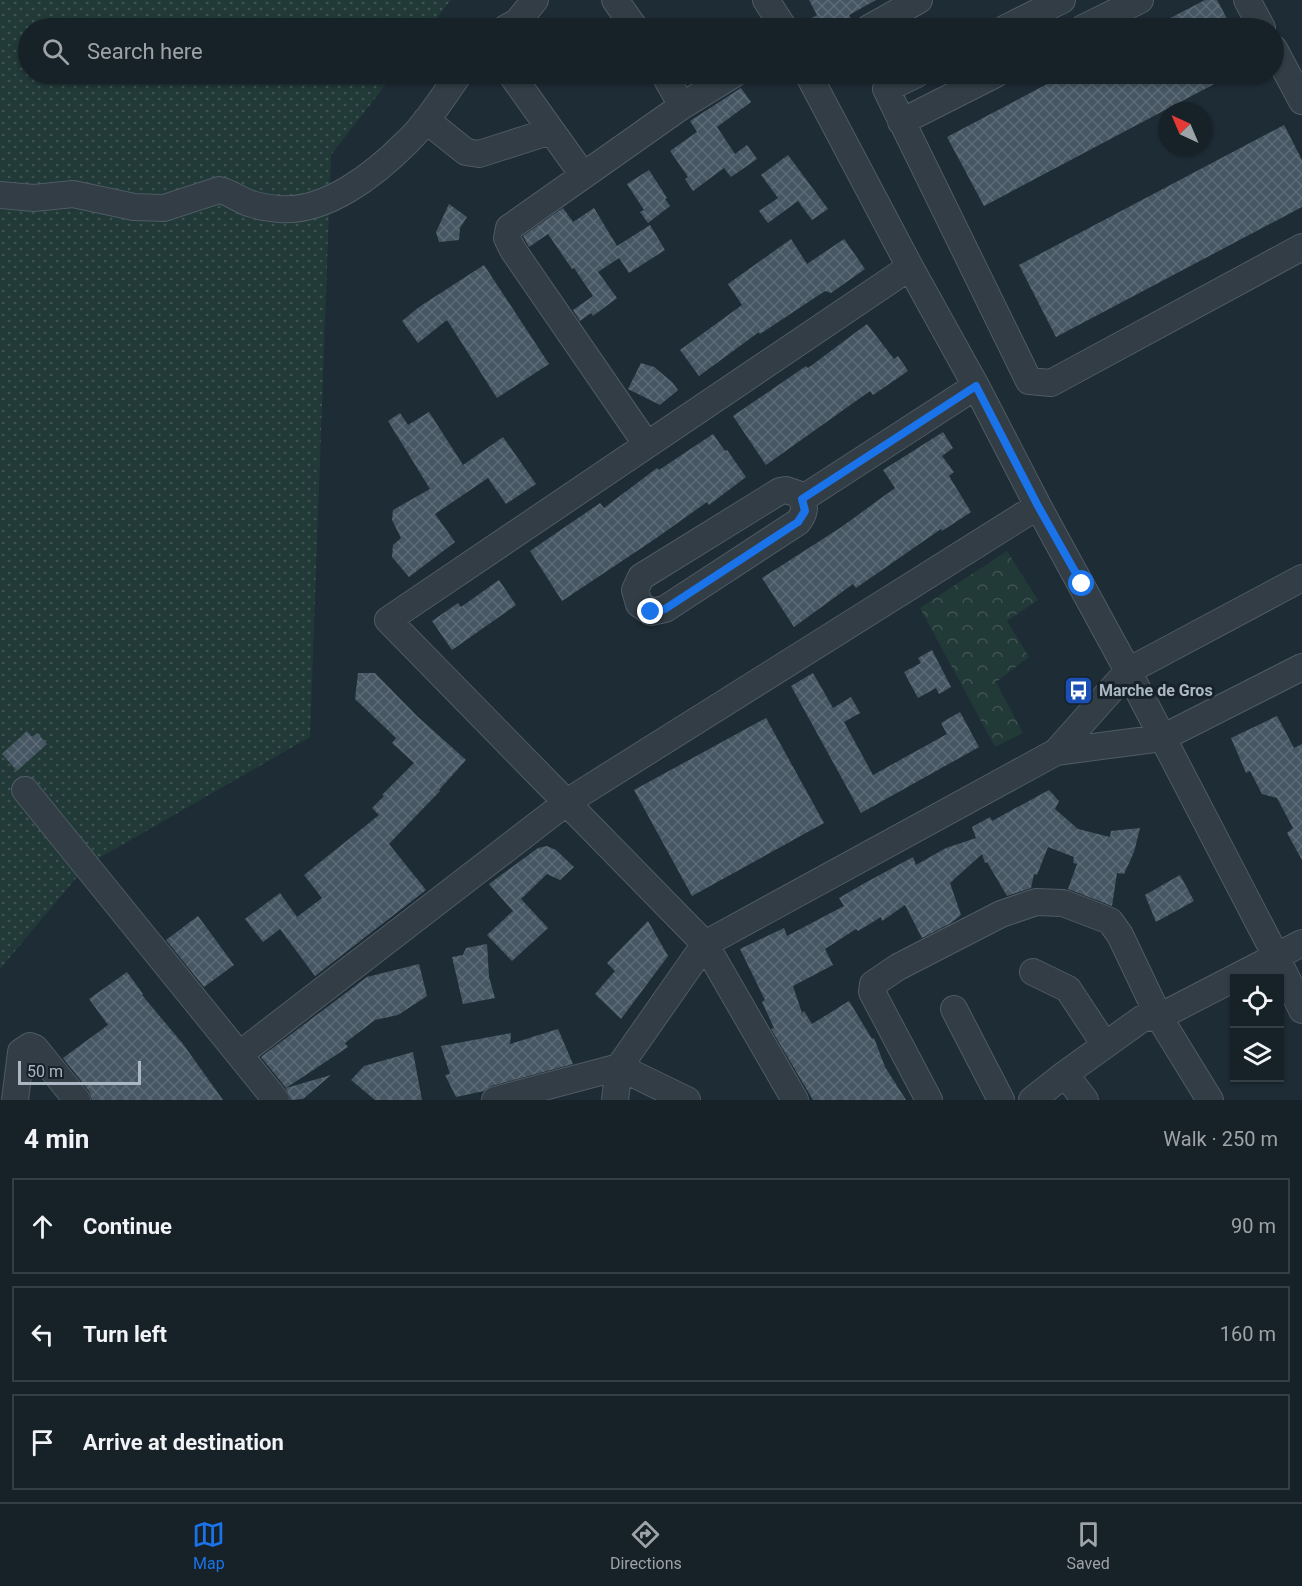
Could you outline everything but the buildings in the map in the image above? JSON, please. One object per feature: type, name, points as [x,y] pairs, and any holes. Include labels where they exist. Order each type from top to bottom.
[{"type":"street","points":[[520,18],[535,0]]},
{"type":"street","points":[[615,0],[628,18]]},
{"type":"street","points":[[887,18],[919,0]]},
{"type":"street","points":[[1026,18],[1062,0]]},
{"type":"street","points":[[1071,0],[1079,18]]},
{"type":"street","points":[[1104,18],[1140,0]]},
{"type":"street","points":[[1247,0],[1257,18]]},
{"type":"street","points":[[768,1],[778,18]]},
{"type":"street","points":[[1284,67],[1301,97]]},
{"type":"street","points":[[0,195],[34,198],[73,194],[134,207],[164,208],[219,190],[227,191],[251,204],[279,209],[299,209],[329,199],[354,187],[407,143],[452,84]]},
{"type":"street","points":[[518,84],[583,176]]},
{"type":"street","points":[[670,84],[682,106]]},
{"type":"street","points":[[647,446],[513,250],[507,237],[509,228],[682,106],[718,84]]},
{"type":"street","points":[[813,84],[1128,671],[1302,1010]]},
{"type":"street","points":[[896,84],[886,89],[1029,381],[1051,383],[1302,247]]},
{"type":"street","points":[[901,122],[976,84]]},
{"type":"street","points":[[426,120],[466,152],[479,154],[551,131]]},
{"type":"street","points":[[795,1100],[705,944],[388,620],[910,267]]},
{"type":"street","points":[[802,499],[976,386]]},
{"type":"street","points":[[780,491],[793,491],[802,499],[805,511],[798,522],[665,609],[651,612],[639,604],[635,590],[641,577],[647,573],[780,491]]},
{"type":"street","points":[[240,1054],[567,802],[1038,506]]},
{"type":"street","points":[[615,1100],[619,1067],[705,944],[1056,752],[1128,671],[1302,578]]},
{"type":"street","points":[[1056,752],[1162,738],[1302,667]]},
{"type":"street","points":[[25,790],[276,1100]]},
{"type":"street","points":[[929,1100],[872,992],[873,984],[898,967],[1001,914],[1036,902],[1063,903],[1110,921],[1120,935],[1159,1017],[1210,1100]]},
{"type":"street","points":[[1032,1100],[1143,1018],[1159,1017],[1302,944]]},
{"type":"street","points":[[1034,972],[1068,989],[1105,1045]]},
{"type":"street","points":[[954,1009],[1001,1100]]},
{"type":"street","points":[[15,1100],[21,1052],[30,1046],[35,1048],[78,1100]]},
{"type":"street","points":[[495,1100],[619,1067],[687,1100]]},
{"type":"street","points":[[1065,1074],[1085,1100]]},
{"type":"green space","points":[[0,0],[451,0],[437,18],[18,18],[18,84],[386,84],[331,155],[310,737],[87,865],[0,969]]},
{"type":"green space","points":[[1007,551],[1038,600],[1007,621],[1029,657],[996,682],[1023,733],[995,747],[920,608]]},
{"type":"place","name":"Marche de Gros","points":[[1078,690]]},
{"type":"route","points":[[651,612],[665,609],[798,522],[805,511],[802,499],[976,386],[1038,506],[1082,584]]}]
